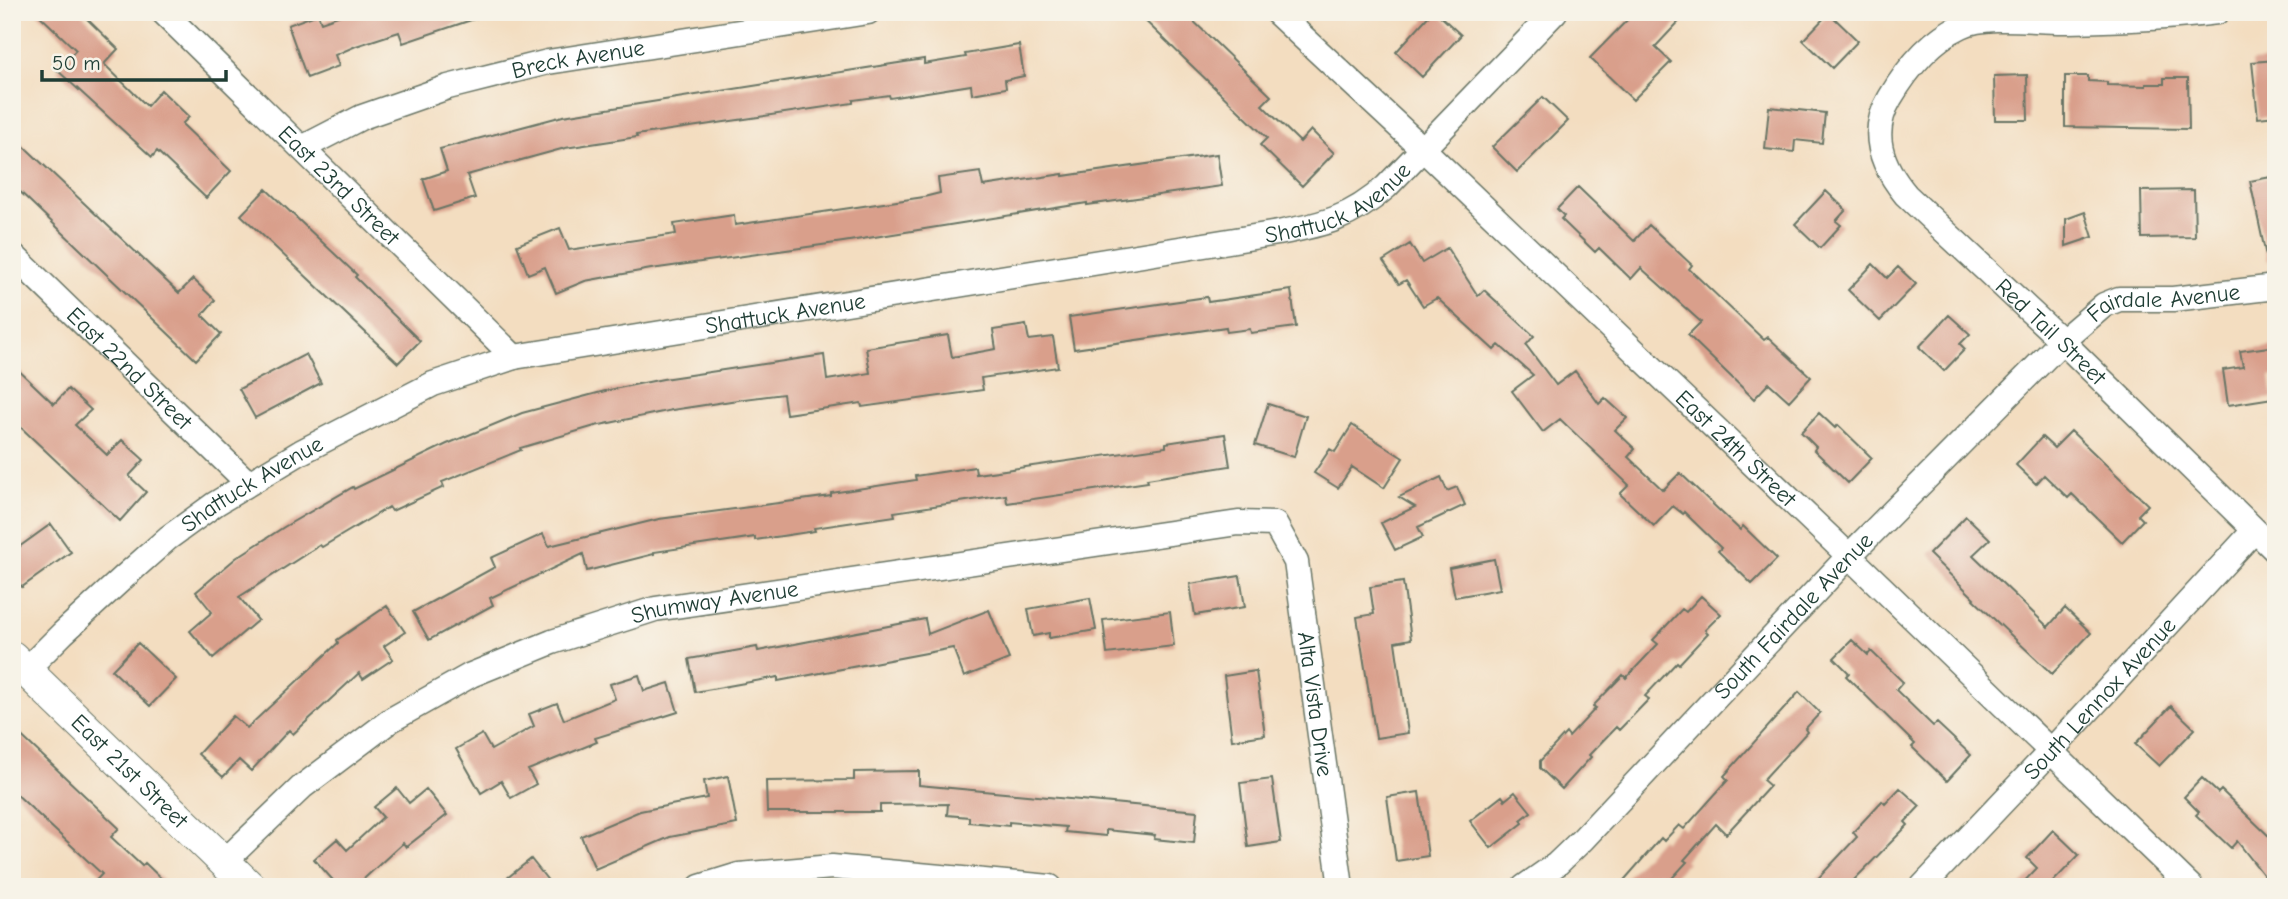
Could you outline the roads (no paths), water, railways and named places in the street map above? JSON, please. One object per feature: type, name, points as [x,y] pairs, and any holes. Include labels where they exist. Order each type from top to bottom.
[{"type":"street","name":"East 23rd Street","points":[[163,12],[514,357]]},
{"type":"street","name":"Breck Avenue","points":[[302,149],[374,113],[448,87],[548,62],[868,12]]},
{"type":"street","name":"East 24th Street","points":[[1276,12],[1849,556],[2190,887]]},
{"type":"street","name":"Shattuck Avenue","points":[[19,664],[63,633],[159,546],[215,504],[313,446],[433,384],[514,357],[1313,226],[1348,215],[1367,204],[1555,12]]},
{"type":"street","name":"Red Tail Street","points":[[2217,12],[2066,21],[1973,22],[1949,33],[1926,51],[1902,78],[1881,118],[1880,145],[1886,165],[1906,195],[2062,341],[2254,531]]},
{"type":"street","name":"East 22nd Street","points":[[12,254],[248,483]]},
{"type":"street","name":"Fairdale Avenue","points":[[2062,341],[2104,305],[2119,299],[2173,299],[2276,286]]},
{"type":"street","name":"South Fairdale Avenue","points":[[1524,887],[1557,864],[1583,839],[1849,556],[2062,341]]},
{"type":"street","name":"Shumway Avenue","points":[[224,862],[302,787],[391,720],[471,675],[552,642],[655,609],[1238,523],[1275,524]]},
{"type":"street","name":"Alta Vista Drive","points":[[1275,524],[1296,562],[1341,887]]},
{"type":"street","points":[[2254,531],[2276,551]]},
{"type":"street","name":"South Lennox Avenue","points":[[1922,887],[2254,531]]},
{"type":"street","name":"East 21st Street","points":[[19,664],[250,887]]},
{"type":"street","points":[[700,887],[739,875],[832,867],[1050,887]]}]
